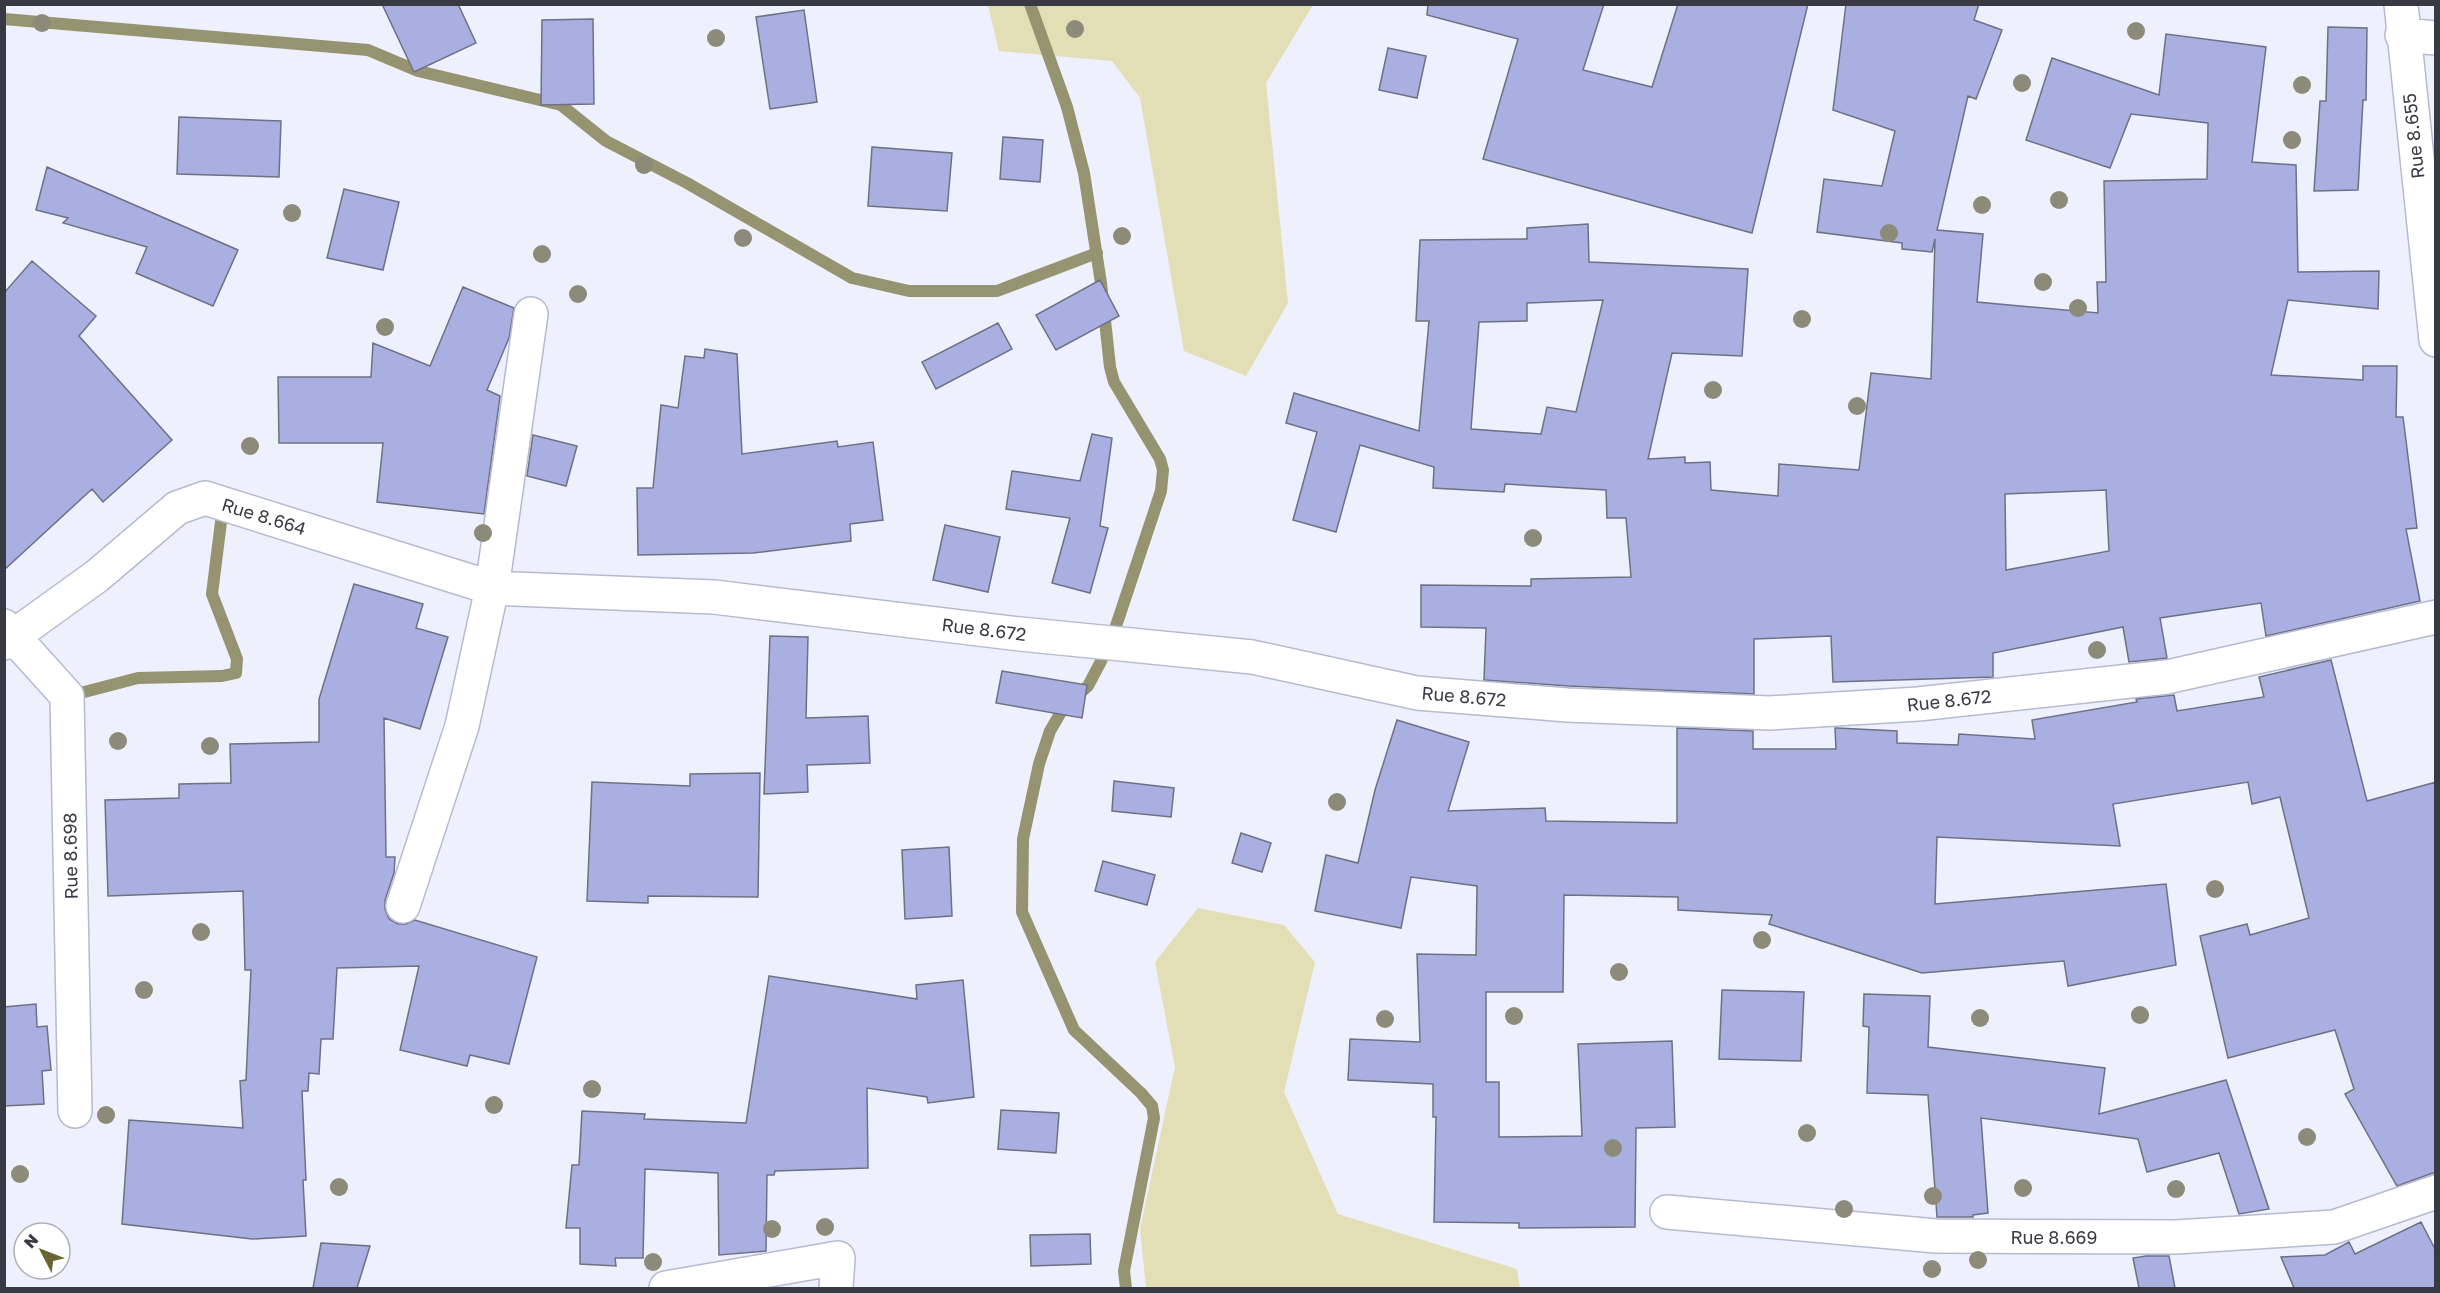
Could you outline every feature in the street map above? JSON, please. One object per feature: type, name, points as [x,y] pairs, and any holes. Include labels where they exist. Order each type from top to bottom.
[{"type":"street","points":[[2402,20],[2436,38]]},
{"type":"street","name":"Rue 8.655","points":[[2402,20],[2435,337]]},
{"type":"street","points":[[403,906],[462,726],[492,588],[531,314]]},
{"type":"street","name":"Rue 8.664","points":[[8,635],[97,576],[177,508],[205,498],[492,588]]},
{"type":"street","name":"Rue 8.672","points":[[492,588],[714,597],[1020,634],[1252,657],[1417,693],[1568,705],[1770,713],[1918,704],[2167,677],[2436,617]]},
{"type":"street","name":"Rue 8.698","points":[[8,635],[67,696],[75,1111]]},
{"type":"street","name":"Rue 8.669","points":[[1667,1212],[1936,1236],[2176,1237],[2334,1227],[2436,1192]]},
{"type":"street","points":[[666,1288],[838,1258],[836,1288]]},
{"type":"shaded area","points":[[988,5],[1313,5],[1266,83],[1288,303],[1246,376],[1184,351],[1140,98],[1112,61],[999,51]]},
{"type":"shaded area","points":[[1198,908],[1284,925],[1315,962],[1284,1092],[1338,1214],[1517,1269],[1520,1288],[1146,1288],[1140,1229],[1175,1067],[1155,962]]},
{"type":"building","points":[[382,4],[458,4],[476,43],[414,72]]},
{"type":"building","points":[[1428,4],[1604,4],[1583,70],[1652,87],[1678,4],[1808,4],[1752,233],[1483,159],[1518,39],[1427,15]]},
{"type":"building","points":[[1846,4],[1979,4],[1974,20],[2002,30],[1976,99],[1968,96],[1937,230],[1983,234],[1977,302],[2098,313],[2097,282],[2106,282],[2104,181],[2207,179],[2208,123],[2131,114],[2110,168],[2026,140],[2052,58],[2159,95],[2166,34],[2266,47],[2252,162],[2296,165],[2298,272],[2379,271],[2378,309],[2288,300],[2271,375],[2363,380],[2363,366],[2397,366],[2396,417],[2403,417],[2417,528],[2406,529],[2420,601],[2266,636],[2261,603],[2160,618],[2167,658],[2129,662],[2123,627],[1993,653],[1993,677],[1833,682],[1831,636],[1754,639],[1754,694],[1484,680],[1486,628],[1421,627],[1421,585],[1531,586],[1531,579],[1631,577],[1626,518],[1607,518],[1606,490],[1505,484],[1504,492],[1433,488],[1434,467],[1360,445],[1336,532],[1293,520],[1317,432],[1286,423],[1294,393],[1419,431],[1429,321],[1416,321],[1420,240],[1527,239],[1527,228],[1588,224],[1589,262],[1748,269],[1742,356],[1672,353],[1648,459],[1685,457],[1685,463],[1710,462],[1711,490],[1778,496],[1779,464],[1859,470],[1871,373],[1931,379],[1935,239],[1932,252],[1902,249],[1902,243],[1817,232],[1824,179],[1882,186],[1895,131],[1833,110]],"holes":[[[1603,300],[1576,412],[1547,407],[1541,434],[1471,429],[1479,322],[1527,321],[1527,303]],[[2106,490],[2109,551],[2006,570],[2005,494]]]},
{"type":"building","points":[[804,10],[817,102],[770,109],[756,17]]},
{"type":"building","points":[[593,19],[594,104],[541,105],[542,20]]},
{"type":"building","points":[[2328,27],[2367,28],[2366,100],[2363,100],[2358,190],[2314,191],[2320,101],[2326,101]]},
{"type":"building","points":[[1388,48],[1426,56],[1417,98],[1379,90]]},
{"type":"building","points":[[179,117],[281,121],[279,177],[177,174]]},
{"type":"building","points":[[1003,137],[1043,140],[1040,182],[1000,179]]},
{"type":"building","points":[[872,147],[952,153],[947,211],[868,206]]},
{"type":"building","points":[[47,167],[238,250],[213,306],[136,273],[147,247],[63,223],[68,218],[36,210]]},
{"type":"building","points":[[344,189],[399,202],[383,270],[327,258]]},
{"type":"building","points":[[32,261],[96,316],[79,336],[172,440],[103,502],[92,489],[4,570],[4,293]]},
{"type":"building","points":[[1100,280],[1119,316],[1056,350],[1036,315]]},
{"type":"building","points":[[463,287],[514,308],[509,338],[487,390],[500,396],[484,514],[377,502],[383,443],[279,443],[278,377],[371,377],[373,343],[430,366]]},
{"type":"building","points":[[998,323],[1012,349],[936,389],[922,362]]},
{"type":"building","points":[[705,349],[737,354],[742,454],[837,441],[838,447],[873,442],[883,520],[850,524],[851,541],[753,553],[638,555],[637,488],[653,488],[661,405],[678,408],[685,356],[704,358]]},
{"type":"building","points":[[1092,434],[1112,438],[1100,526],[1108,528],[1090,593],[1052,583],[1070,518],[1006,509],[1012,471],[1080,481]]},
{"type":"building","points":[[533,435],[577,446],[566,486],[527,476]]},
{"type":"building","points":[[945,525],[1000,537],[988,592],[933,580]]},
{"type":"building","points":[[354,584],[423,604],[416,628],[448,637],[420,729],[384,718],[386,857],[395,857],[394,873],[385,900],[385,909],[389,919],[398,924],[406,924],[415,920],[537,957],[509,1064],[470,1055],[467,1066],[400,1050],[419,966],[337,968],[333,1039],[321,1039],[319,1074],[309,1073],[308,1091],[302,1091],[306,1236],[252,1239],[122,1224],[129,1120],[243,1128],[240,1081],[246,1080],[251,970],[245,970],[243,891],[108,896],[105,800],[179,798],[179,784],[231,783],[230,744],[319,742],[319,699]]},
{"type":"building","points":[[770,636],[808,637],[806,718],[868,716],[870,763],[807,765],[808,792],[764,794]]},
{"type":"building","points":[[2331,660],[2367,801],[2436,782],[2436,1172],[2397,1186],[2345,1094],[2354,1089],[2335,1030],[2228,1058],[2200,936],[2247,924],[2250,935],[2309,918],[2280,797],[2252,804],[2248,782],[2113,804],[2120,846],[1937,837],[1935,904],[2166,884],[2176,965],[2068,986],[2064,961],[1922,973],[1769,924],[1772,915],[1678,910],[1678,897],[1564,895],[1563,992],[1486,992],[1486,1082],[1499,1082],[1499,1137],[1582,1136],[1578,1044],[1672,1041],[1675,1127],[1636,1128],[1635,1227],[1519,1228],[1519,1223],[1434,1222],[1436,1117],[1433,1117],[1433,1084],[1348,1080],[1350,1039],[1420,1042],[1417,954],[1476,955],[1477,886],[1411,877],[1401,928],[1315,911],[1326,855],[1358,863],[1375,790],[1397,720],[1469,742],[1448,811],[1545,808],[1546,821],[1677,823],[1677,728],[1753,731],[1753,749],[1836,749],[1835,728],[1897,731],[1897,743],[1958,745],[1959,734],[2035,739],[2032,720],[2137,702],[2136,699],[2174,695],[2177,711],[2264,697],[2259,677]]},
{"type":"building","points":[[1002,671],[1087,685],[1082,718],[996,703]]},
{"type":"building","points":[[760,773],[758,897],[648,896],[648,903],[587,901],[592,782],[690,786],[690,774]]},
{"type":"building","points":[[1114,781],[1174,788],[1171,817],[1112,811]]},
{"type":"building","points":[[1241,833],[1271,843],[1262,872],[1232,863]]},
{"type":"building","points":[[949,847],[952,916],[905,919],[902,850]]},
{"type":"building","points":[[1103,861],[1155,875],[1147,905],[1095,891]]},
{"type":"building","points":[[769,976],[917,999],[916,985],[963,980],[974,1097],[928,1103],[927,1097],[867,1088],[868,1168],[775,1171],[774,1175],[767,1175],[766,1251],[719,1255],[718,1173],[645,1169],[643,1258],[615,1258],[616,1266],[580,1264],[580,1228],[566,1228],[572,1165],[579,1165],[582,1111],[645,1114],[644,1119],[746,1123]]},
{"type":"building","points":[[1722,990],[1804,992],[1801,1061],[1719,1059]]},
{"type":"building","points":[[1864,994],[1930,996],[1928,1047],[2105,1068],[2099,1114],[2226,1080],[2269,1209],[2239,1214],[2219,1153],[2147,1172],[2138,1139],[1981,1118],[1988,1213],[1973,1215],[1973,1217],[1937,1217],[1928,1095],[1867,1093],[1869,1027],[1863,1026]]},
{"type":"building","points":[[36,1004],[37,1027],[47,1026],[51,1070],[42,1071],[44,1104],[4,1106],[4,1007]]},
{"type":"building","points":[[1001,1110],[1059,1113],[1056,1153],[998,1149]]},
{"type":"building","points":[[2421,1222],[2436,1251],[2436,1288],[2294,1288],[2281,1257],[2325,1255],[2349,1242],[2355,1254]]},
{"type":"building","points":[[1090,1234],[1091,1264],[1031,1266],[1030,1235]]},
{"type":"building","points":[[321,1243],[370,1246],[357,1288],[313,1288]]},
{"type":"building","points":[[2169,1256],[2175,1288],[2139,1288],[2133,1258]]},
{"type":"waterway","points":[[1030,4],[1067,107],[1084,173],[1101,283],[1110,367],[1114,382],[1160,459],[1163,470],[1161,491],[1110,644],[1088,686],[1064,707],[1050,731],[1039,764],[1023,839],[1022,912],[1074,1030],[1152,1106],[1154,1118],[1124,1271],[1126,1288]]},
{"type":"waterway","points":[[4,19],[368,50],[418,71],[561,105],[606,141],[687,183],[852,278],[909,291],[997,291],[1097,253]]},
{"type":"waterway","points":[[69,696],[138,678],[222,676],[236,673],[237,659],[212,594],[223,506]]}]
